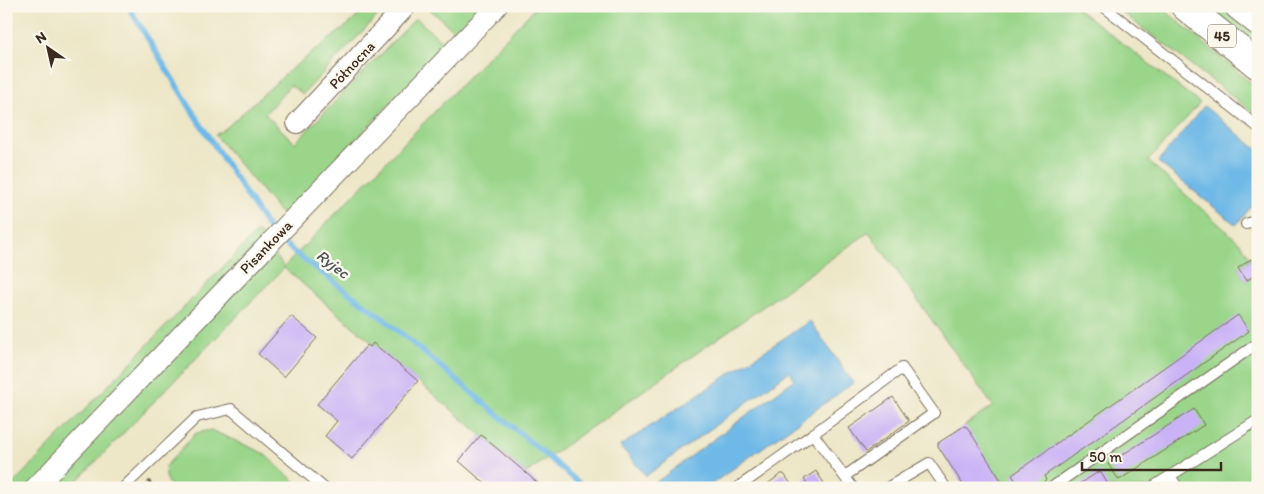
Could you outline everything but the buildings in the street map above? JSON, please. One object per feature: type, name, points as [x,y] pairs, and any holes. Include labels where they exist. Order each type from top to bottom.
[{"type":"main road","name":"45","points":[[1186,6],[1258,65]]},
{"type":"main road","name":"45","points":[[1239,6],[1258,21]]},
{"type":"street","name":"Północna","points":[[297,123],[406,6]]},
{"type":"street","name":"Pisankowa","points":[[35,488],[497,6]]},
{"type":"lane","points":[[1103,6],[1258,127]]},
{"type":"lane","points":[[1246,224],[1258,220]]},
{"type":"lane","points":[[1051,488],[1258,343]]},
{"type":"lane","points":[[737,488],[902,368],[934,412],[845,476]]},
{"type":"lane","points":[[123,488],[196,418],[231,409],[324,488]]},
{"type":"lane","points":[[1152,488],[1258,420]]},
{"type":"lane","points":[[813,434],[853,488]]},
{"type":"lane","points":[[887,488],[929,463],[946,488]]},
{"type":"lane","points":[[1170,476],[1178,488]]},
{"type":"green space","points":[[367,6],[387,6],[303,94],[290,85],[265,114],[295,143],[416,18],[446,45],[283,216],[215,135],[226,128],[290,70],[353,21]]},
{"type":"green space","points":[[426,6],[488,6],[460,36]]},
{"type":"green space","points":[[537,6],[1074,6],[1200,103],[1148,161],[1241,244],[1251,259],[1238,268],[1246,281],[1258,274],[1258,488],[1006,488],[964,426],[993,406],[869,232],[526,473],[284,268],[70,488],[9,488],[258,231],[284,267]]},
{"type":"green space","points":[[1114,6],[1160,6],[1258,89],[1258,116]]},
{"type":"green space","points":[[1203,6],[1220,6],[1258,38],[1258,49]]},
{"type":"green space","points":[[211,430],[263,453],[302,488],[174,488],[167,482],[165,467],[196,433]]},
{"type":"water","points":[[1204,106],[1258,150],[1258,199],[1236,225],[1158,162]]},
{"type":"water","points":[[810,321],[853,383],[706,488],[664,488],[655,483],[794,380],[790,371],[646,476],[620,446]]},
{"type":"waterway","name":"Ryjec","points":[[128,6],[194,114],[268,228],[294,252],[384,319],[585,488]]}]
